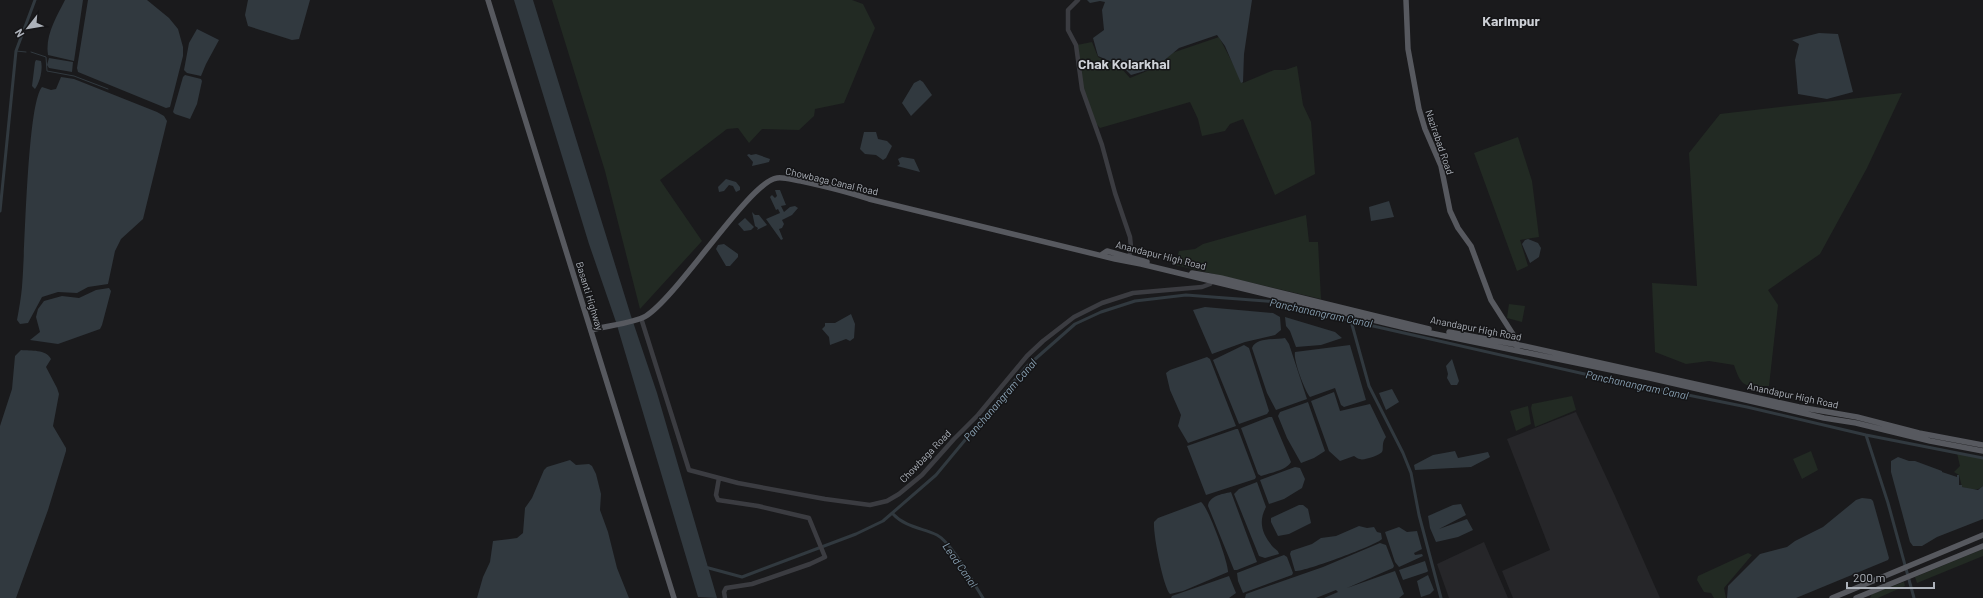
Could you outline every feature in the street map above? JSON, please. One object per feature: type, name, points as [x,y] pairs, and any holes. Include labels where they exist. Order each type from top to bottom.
[{"type":"main road","name":"Basanti Highway","points":[[488,0],[674,598]]},
{"type":"main road","name":"Nazirabad Road","points":[[1406,0],[1408,49],[1419,109],[1425,129],[1441,166],[1450,211],[1458,228],[1471,246],[1491,300],[1516,339],[1517,348]]},
{"type":"main road","name":"Chowbaga Canal Road","points":[[591,330],[634,320],[648,314],[675,288],[712,241],[752,196],[766,183],[776,178],[832,188],[868,199],[1101,256]]},
{"type":"main road","name":"Anandapur High Road","points":[[1101,256],[1107,252],[1128,259],[1425,328],[1824,418],[1856,423],[1930,441],[1983,451]]},
{"type":"main road","name":"Anandapur High Road","points":[[1517,348],[1799,407],[1857,417],[1919,433],[1983,445]]},
{"type":"main road","points":[[1832,598],[1983,535]]},
{"type":"main road","points":[[1856,598],[1983,546]]},
{"type":"street","points":[[1078,0],[1068,10],[1068,30],[1076,45],[1082,92],[1102,145],[1115,193],[1130,237],[1131,247],[1128,259]]},
{"type":"street","name":"Chowbaga Road","points":[[640,318],[687,466],[693,472],[785,492],[870,505],[887,501],[899,494],[922,475],[978,415],[1027,356],[1074,316],[1102,303],[1133,293],[1202,287],[1213,279]]},
{"type":"street","points":[[719,478],[716,495],[718,500],[808,517],[824,558],[752,584],[726,588],[724,592],[725,598]]},
{"type":"shaded area","points":[[65,0],[83,0],[74,61],[48,55],[48,40],[55,20]]},
{"type":"shaded area","points":[[88,0],[147,0],[169,18],[178,29],[183,47],[183,56],[170,107],[166,108],[78,72],[77,68]]},
{"type":"shaded area","points":[[248,0],[310,0],[299,39],[292,40],[248,26],[245,15]]},
{"type":"shaded area","points":[[514,0],[533,0],[631,316],[657,393],[717,598],[698,597],[616,322],[589,244]]},
{"type":"shaded area","points":[[552,0],[852,0],[863,4],[875,28],[844,103],[815,109],[814,116],[799,130],[762,129],[749,143],[738,128],[727,129],[660,180],[702,241],[640,309],[605,171]]},
{"type":"shaded area","points":[[1087,0],[1252,0],[1244,54],[1243,82],[1241,83],[1225,46],[1217,35],[1179,48],[1155,68],[1131,75],[1123,67],[1098,56],[1093,38],[1104,30],[1102,10],[1105,2],[1100,1],[1090,3]]},
{"type":"shaded area","points":[[197,29],[219,40],[201,76],[187,73],[184,70],[189,43]]},
{"type":"shaded area","points":[[1819,33],[1838,34],[1853,92],[1827,99],[1798,94],[1795,60],[1799,44],[1792,40]]},
{"type":"shaded area","points":[[1219,37],[1243,83],[1274,70],[1285,70],[1297,66],[1303,105],[1311,122],[1315,174],[1275,195],[1243,119],[1230,124],[1225,131],[1202,136],[1198,119],[1190,102],[1100,128],[1093,120],[1084,100],[1081,89],[1077,45],[1092,42],[1098,57],[1121,68],[1130,78],[1159,66],[1172,53]]},
{"type":"shaded area","points":[[49,58],[73,62],[72,72],[49,68],[47,65]]},
{"type":"shaded area","points":[[36,60],[41,61],[42,68],[40,79],[35,89],[32,86]]},
{"type":"shaded area","points":[[185,75],[201,79],[202,81],[197,104],[190,119],[173,112],[183,77]]},
{"type":"shaded area","points":[[61,77],[74,79],[157,112],[164,116],[167,121],[143,219],[121,239],[115,251],[108,284],[88,287],[77,293],[58,292],[42,297],[28,323],[20,324],[17,320],[22,287],[33,121],[37,99],[42,87],[51,90],[56,89]]},
{"type":"shaded area","points":[[920,80],[932,95],[911,116],[902,103],[914,83]]},
{"type":"shaded area","points":[[1902,93],[1867,168],[1820,254],[1768,290],[1778,305],[1769,386],[1749,386],[1742,382],[1734,365],[1709,361],[1686,364],[1655,352],[1652,283],[1697,286],[1689,153],[1720,114]]},
{"type":"shaded area","points":[[864,132],[876,132],[878,139],[887,141],[892,146],[886,158],[883,160],[876,155],[865,154],[860,149]]},
{"type":"shaded area","points":[[1518,137],[1532,181],[1539,237],[1520,240],[1528,266],[1517,271],[1474,153]]},
{"type":"shaded area","points":[[756,154],[770,159],[769,162],[752,166],[753,162],[747,155]]},
{"type":"shaded area","points":[[902,157],[914,159],[920,172],[897,166],[900,164],[898,159]]},
{"type":"shaded area","points":[[726,179],[736,182],[740,187],[740,190],[736,192],[733,186],[729,185],[724,191],[719,192],[718,187]]},
{"type":"shaded area","points":[[775,190],[780,190],[786,205],[781,206],[784,212],[790,207],[795,206],[798,208],[792,215],[782,220],[784,224],[782,228],[779,229],[783,239],[781,240],[766,219],[780,213],[778,209],[776,210],[770,197],[772,195],[775,198],[777,196]]},
{"type":"shaded area","points":[[1389,201],[1394,217],[1371,221],[1369,207]]},
{"type":"shaded area","points":[[752,212],[755,215],[759,215],[767,225],[757,230],[758,228],[755,226]]},
{"type":"shaded area","points":[[1306,215],[1309,242],[1318,242],[1321,299],[1175,265],[1179,251],[1195,249],[1203,244]]},
{"type":"shaded area","points":[[745,218],[754,227],[751,230],[744,231],[738,224]]},
{"type":"shaded area","points":[[1528,239],[1538,243],[1541,248],[1539,257],[1530,263],[1522,244]]},
{"type":"shaded area","points":[[724,244],[738,254],[738,257],[730,266],[726,266],[716,249],[718,245]]},
{"type":"shaded area","points":[[109,288],[111,291],[100,329],[58,344],[30,340],[40,332],[36,317],[38,309],[44,301],[62,296],[79,298],[96,290]]},
{"type":"shaded area","points":[[1509,304],[1525,306],[1522,322],[1507,318]]},
{"type":"shaded area","points":[[1205,307],[1273,313],[1280,317],[1281,330],[1275,335],[1245,342],[1212,354],[1193,310]]},
{"type":"shaded area","points":[[851,314],[855,324],[854,338],[850,341],[846,339],[830,345],[829,337],[822,329],[825,326],[825,323],[835,323]]},
{"type":"shaded area","points":[[1285,317],[1335,332],[1342,338],[1321,345],[1296,347],[1290,331],[1286,326]]},
{"type":"shaded area","points":[[1285,338],[1289,344],[1307,399],[1276,410],[1267,393],[1252,348],[1254,344],[1258,342]]},
{"type":"shaded area","points":[[1244,345],[1249,348],[1269,411],[1267,414],[1239,424],[1213,360]]},
{"type":"shaded area","points":[[1350,345],[1366,400],[1344,407],[1341,405],[1335,388],[1310,397],[1305,389],[1300,375],[1295,352]]},
{"type":"shaded area","points":[[21,350],[42,352],[51,359],[46,367],[59,394],[53,426],[66,448],[66,451],[48,510],[16,598],[0,598],[0,426],[12,389],[15,356]]},
{"type":"shaded area","points":[[1207,357],[1210,359],[1236,426],[1188,443],[1178,426],[1181,415],[1170,390],[1166,373],[1170,370]]},
{"type":"shaded area","points":[[1452,359],[1459,381],[1457,385],[1451,385],[1447,378],[1448,374],[1446,366]]},
{"type":"shaded area","points":[[1392,389],[1399,402],[1386,410],[1379,393]]},
{"type":"shaded area","points":[[1334,392],[1340,411],[1370,404],[1386,437],[1383,451],[1381,453],[1364,459],[1359,459],[1354,456],[1340,461],[1329,451],[1311,401]]},
{"type":"shaded area","points":[[1572,396],[1576,410],[1535,427],[1531,408],[1532,404]]},
{"type":"shaded area","points":[[1308,402],[1325,451],[1314,458],[1301,463],[1287,438],[1278,416],[1280,412]]},
{"type":"shaded area","points":[[1528,406],[1531,424],[1516,431],[1510,411]]},
{"type":"shaded area","points":[[1576,412],[1660,598],[1513,598],[1502,571],[1550,550],[1507,439]]},
{"type":"shaded area","points":[[1272,417],[1291,462],[1282,469],[1261,476],[1258,474],[1241,428]]},
{"type":"shaded area","points":[[1238,429],[1256,477],[1255,479],[1206,495],[1187,446]]},
{"type":"shaded area","points":[[1455,451],[1458,458],[1488,452],[1490,457],[1471,467],[1415,470],[1414,465],[1433,455]]},
{"type":"shaded area","points":[[1811,451],[1818,470],[1802,479],[1793,459]]},
{"type":"shaded area","points":[[1957,453],[1983,458],[1983,486],[1981,488],[1973,490],[1962,487],[1959,475],[1954,472],[1960,466]]},
{"type":"shaded area","points":[[1898,457],[1909,461],[1915,461],[1957,477],[1957,475],[1959,475],[1959,485],[1962,485],[1962,487],[1978,490],[1983,486],[1983,519],[1937,537],[1922,546],[1913,546],[1910,542],[1891,472],[1891,461]]},
{"type":"shaded area","points":[[570,460],[576,465],[589,464],[592,466],[596,474],[601,494],[600,510],[608,532],[617,568],[629,598],[477,598],[483,577],[490,562],[493,541],[517,538],[523,533],[525,508],[532,498],[544,470],[547,467]]},
{"type":"shaded area","points":[[1295,467],[1300,468],[1305,479],[1302,488],[1284,499],[1269,504],[1260,480]]},
{"type":"shaded area","points":[[1257,482],[1266,507],[1262,518],[1262,528],[1269,542],[1279,554],[1265,558],[1259,556],[1234,494],[1239,489]]},
{"type":"shaded area","points":[[1231,492],[1257,562],[1237,570],[1234,570],[1208,506],[1213,498]]},
{"type":"shaded area","points":[[1862,498],[1871,499],[1873,501],[1889,558],[1888,560],[1796,598],[1727,598],[1728,586],[1760,554],[1787,547],[1795,541],[1823,527],[1856,500]]},
{"type":"shaded area","points":[[1201,502],[1218,536],[1228,572],[1183,591],[1170,594],[1164,581],[1159,560],[1154,522],[1158,518]]},
{"type":"shaded area","points":[[1461,504],[1466,515],[1439,529],[1467,519],[1473,530],[1458,537],[1436,542],[1430,528],[1428,516],[1453,505]]},
{"type":"shaded area","points":[[1299,505],[1303,505],[1308,509],[1311,523],[1289,534],[1278,536],[1271,522],[1271,518]]},
{"type":"shaded area","points":[[1359,526],[1367,528],[1374,527],[1377,532],[1381,533],[1382,539],[1367,547],[1339,558],[1310,568],[1295,571],[1290,554],[1291,551],[1312,544],[1321,538],[1336,536]]},
{"type":"shaded area","points":[[1399,527],[1407,532],[1417,531],[1422,549],[1414,553],[1415,555],[1422,554],[1423,556],[1399,567],[1395,562],[1385,532]]},
{"type":"shaded area","points":[[1484,542],[1508,598],[1449,598],[1437,564]]},
{"type":"shaded area","points":[[1380,543],[1386,545],[1394,566],[1393,568],[1347,588],[1395,571],[1404,594],[1399,598],[1324,598],[1338,592],[1336,590],[1316,598],[1245,598],[1246,594],[1323,567]]},
{"type":"shaded area","points":[[1983,549],[1983,556],[1917,583],[1915,577]]},
{"type":"shaded area","points":[[1748,553],[1752,555],[1724,588],[1726,598],[1714,598],[1711,593],[1704,592],[1697,580],[1698,576]]},
{"type":"shaded area","points":[[1284,555],[1287,557],[1293,573],[1292,575],[1243,593],[1238,581],[1237,573]]},
{"type":"shaded area","points":[[1425,561],[1427,572],[1403,580],[1399,570]]},
{"type":"shaded area","points":[[1428,575],[1434,590],[1430,594],[1421,597],[1417,581]]},
{"type":"shaded area","points":[[1229,576],[1236,593],[1229,598],[1171,598],[1172,596]]},
{"type":"shaded area","points":[[1904,582],[1905,586],[1878,598],[1870,598],[1872,594]]},
{"type":"waterway","points":[[0,211],[16,51],[35,0]]},
{"type":"waterway","points":[[16,51],[26,52]]},
{"type":"waterway","points":[[31,52],[46,57],[47,71],[74,76],[108,89]]},
{"type":"waterway","name":"Panchanangram Canal","points":[[705,567],[742,577],[856,534],[883,521],[936,475],[1025,368],[1075,324],[1101,312],[1135,301],[1186,295],[1278,302],[1351,321],[1589,375],[1747,407],[1866,435],[1983,458]]},
{"type":"waterway","points":[[1351,321],[1369,386],[1403,453],[1411,473],[1419,515],[1441,598]]},
{"type":"waterway","points":[[1866,435],[1888,503],[1914,598]]},
{"type":"waterway","name":"Lead Canal","points":[[893,514],[903,522],[937,535],[943,539],[956,554],[983,598]]},
{"type":"district","name":"Karimpur","points":[[1511,21]]},
{"type":"district","name":"Chak Kolarkhal","points":[[1124,64]]}]
